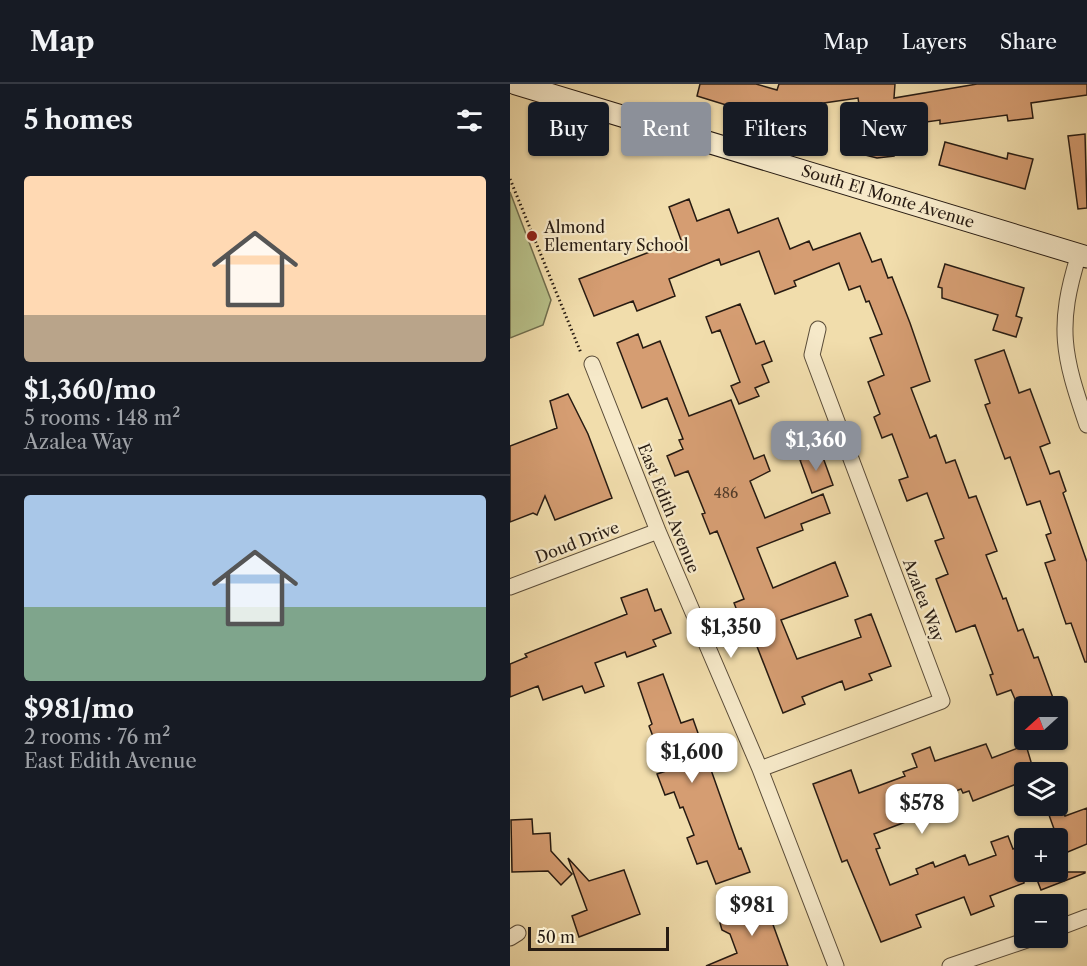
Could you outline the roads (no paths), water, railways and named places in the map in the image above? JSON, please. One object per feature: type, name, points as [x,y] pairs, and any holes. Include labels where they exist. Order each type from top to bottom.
[{"type":"main road","name":"South El Monte Avenue","points":[[523,85],[1083,256]]},
{"type":"street","points":[[1083,256],[1069,285],[1062,333],[1067,364],[1087,425]]},
{"type":"street","name":"Azalea Way","points":[[760,768],[942,701],[812,355],[818,329]]},
{"type":"street","name":"East Edith Avenue","points":[[592,364],[658,531],[760,768],[836,966]]},
{"type":"street","name":"Doud Drive","points":[[510,587],[658,531]]},
{"type":"street","points":[[1068,924],[1087,917]]},
{"type":"street","points":[[950,966],[1014,944]]},
{"type":"place","name":"Almond Elementary School","points":[[532,236]]}]
